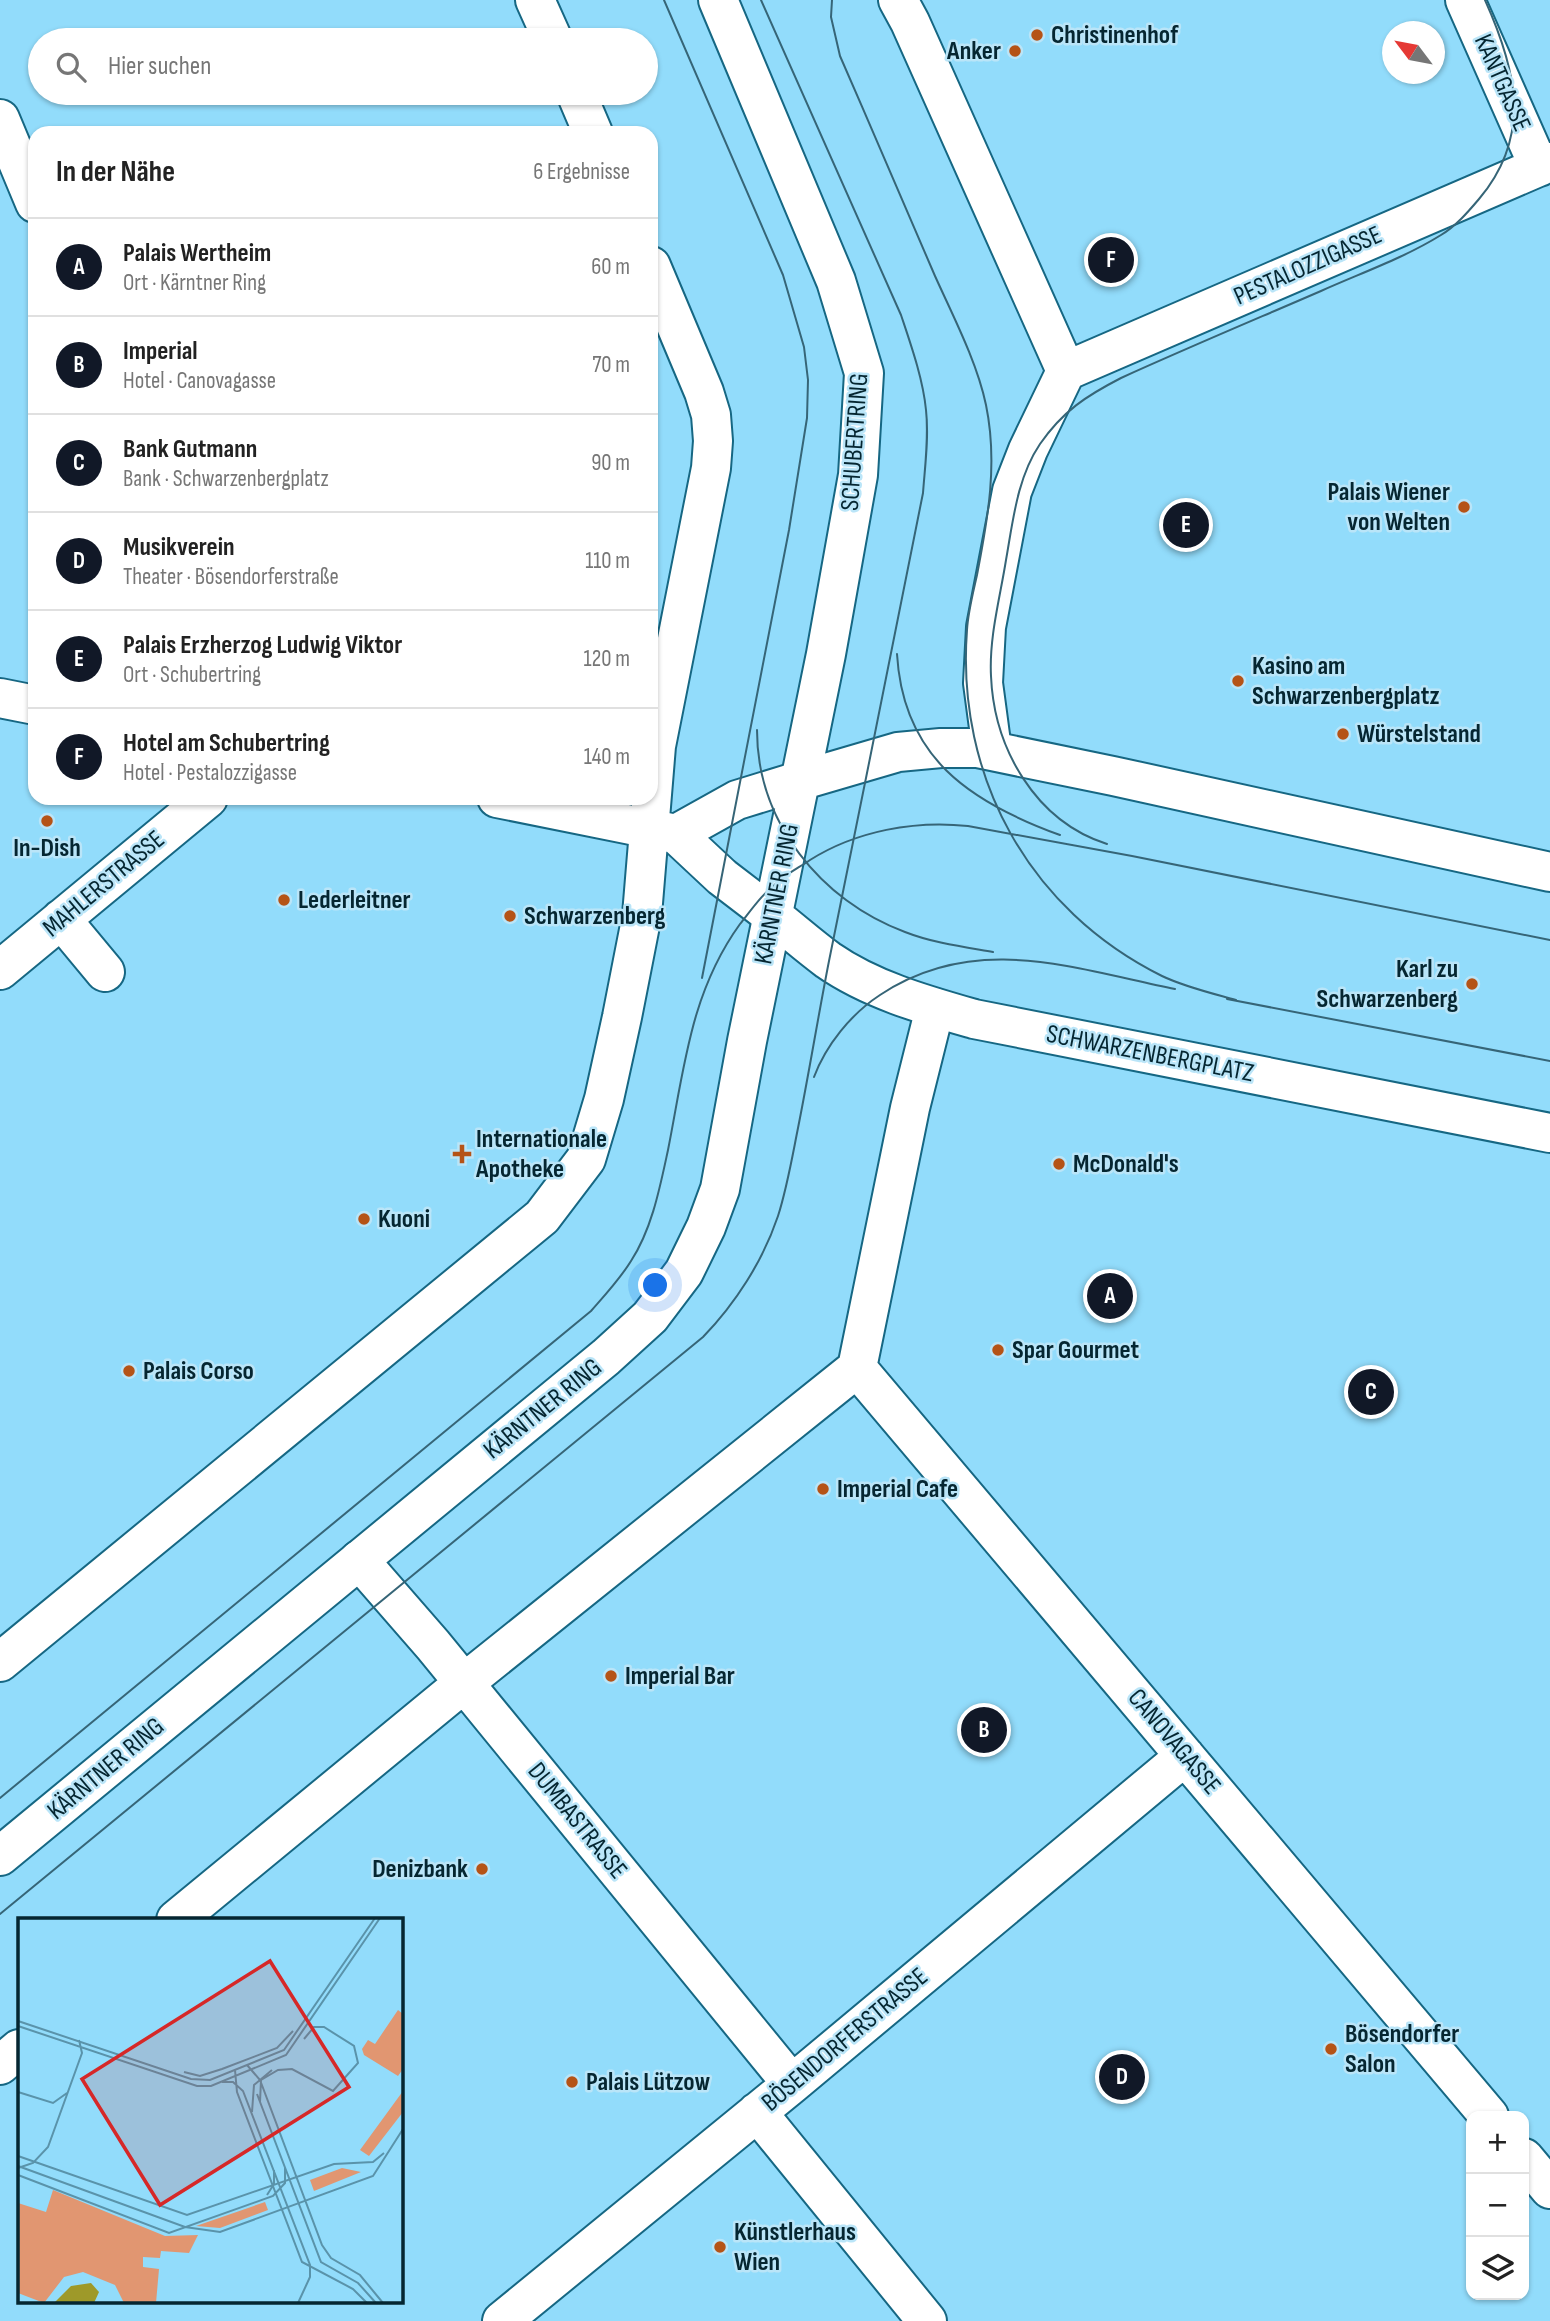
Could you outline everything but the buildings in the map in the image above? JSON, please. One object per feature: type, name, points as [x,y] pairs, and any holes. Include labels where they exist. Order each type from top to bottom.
[{"type":"street","points":[[535,0],[548,28]]},
{"type":"street","name":"SCHUBERTRING","points":[[719,0],[836,281],[864,373],[858,475],[826,654],[799,781]]},
{"type":"street","points":[[898,0],[1066,371],[1028,450],[1012,491],[986,627],[983,683],[992,750]]},
{"type":"street","name":"KANTGASSE","points":[[1465,0],[1545,165]]},
{"type":"street","points":[[581,105],[590,126]]},
{"type":"street","points":[[0,119],[28,186]]},
{"type":"street","name":"PESTALOZZIGASSE","points":[[1066,371],[1545,165]]},
{"type":"street","points":[[658,283],[704,393],[711,415],[713,441],[711,468],[658,736]]},
{"type":"street","points":[[0,698],[28,704]]},
{"type":"street","points":[[532,805],[662,831],[737,800],[898,752],[942,748],[992,750],[1550,872]]},
{"type":"street","points":[[0,1662],[531,1226],[549,1208],[586,1159],[604,1099],[662,831],[658,774]]},
{"type":"street","name":"KÄRNTNER RING","points":[[0,1856],[615,1349],[650,1317],[684,1272],[706,1227],[720,1189],[799,781]]},
{"type":"street","name":"MAHLERSTRASSE","points":[[0,970],[199,805]]},
{"type":"street","name":"SCHWARZENBERGPLATZ","points":[[662,831],[829,961],[900,996],[935,1008],[974,1019],[1550,1133]]},
{"type":"street","points":[[61,919],[105,972]]},
{"type":"street","points":[[178,1918],[464,1683],[857,1368],[910,1108],[935,1008]]},
{"type":"street","name":"CANOVAGASSE","points":[[857,1368],[1485,2111]]},
{"type":"street","name":"DUMBASTRASSE","points":[[359,1560],[464,1683],[792,2084]]},
{"type":"street","name":"BÖSENDORFERSTRASSE","points":[[502,2321],[792,2084],[1185,1756]]},
{"type":"street","points":[[0,2065],[18,2050]]},
{"type":"street","points":[[757,2112],[926,2321]]},
{"type":"street","points":[[1529,2164],[1550,2189]]},
{"type":"tram line","points":[[664,0],[783,275],[804,347],[808,380],[807,418],[789,530],[702,978]]},
{"type":"tram line","points":[[0,1914],[703,1337],[747,1281],[772,1233],[791,1162],[923,493],[927,431],[922,386],[901,315],[761,0]]},
{"type":"tram line","points":[[832,0],[831,17],[840,56],[964,339],[986,405],[991,448],[990,490],[968,623],[967,684],[974,737],[989,787],[1010,833],[1039,876],[1074,915],[1115,948],[1162,976],[1189,987],[1236,1000]]},
{"type":"tram line","points":[[1107,844],[1081,833],[1039,800],[1010,755],[994,703],[991,676],[993,632],[1014,515],[1021,485],[1032,457],[1057,422],[1097,391],[1121,378],[1397,258],[1441,235],[1462,218],[1496,175],[1507,151],[1513,126],[1511,76],[1505,51],[1485,0]]},
{"type":"tram line","points":[[897,654],[902,690],[912,721],[927,748],[947,771],[997,807],[1060,835]]},
{"type":"tram line","points":[[757,730],[760,764],[768,796],[782,826],[821,879],[846,900],[905,932],[938,942],[993,952]]},
{"type":"tram line","points":[[0,1798],[591,1311],[602,1299],[631,1261],[650,1222],[665,1164],[691,1033],[699,1005],[723,950],[740,924],[768,891],[790,873],[828,850],[866,835],[907,826],[968,826],[1550,940]]},
{"type":"tram line","points":[[814,1077],[833,1042],[869,1003],[916,976],[952,965],[988,960],[1024,960],[1099,972],[1175,989]]},
{"type":"tram line","points":[[1227,999],[1550,1061]]},
{"type":"place","name":"Christinenhof","points":[[1037,35]]},
{"type":"place","name":"Anker","points":[[1015,51]]},
{"type":"place","name":"Hotel am Schubertring","points":[[1111,260]]},
{"type":"place","name":"Palais Wiener von Welten","points":[[1464,507]]},
{"type":"place","name":"Palais Erzherzog Ludwig Viktor","points":[[1186,525]]},
{"type":"place","name":"Kasino am Schwarzenbergplatz","points":[[1238,681]]},
{"type":"place","name":"Würstelstand","points":[[1343,734]]},
{"type":"place","name":"In-Dish","points":[[47,821]]},
{"type":"place","name":"Lederleitner","points":[[284,900]]},
{"type":"place","name":"Schwarzenberg","points":[[510,916]]},
{"type":"place","name":"Karl zu Schwarzenberg","points":[[1472,984]]},
{"type":"place","name":"Internationale Apotheke","points":[[462,1154]]},
{"type":"place","name":"McDonald's","points":[[1059,1164]]},
{"type":"place","name":"Kuoni","points":[[364,1219]]},
{"type":"place","name":"Palais Wertheim","points":[[1110,1296]]},
{"type":"place","name":"Spar Gourmet","points":[[998,1350]]},
{"type":"place","name":"Palais Corso","points":[[129,1371]]},
{"type":"place","name":"Bank Gutmann","points":[[1371,1392]]},
{"type":"place","name":"Imperial Cafe","points":[[823,1489]]},
{"type":"place","name":"Imperial Bar","points":[[611,1676]]},
{"type":"place","name":"Imperial","points":[[984,1730]]},
{"type":"place","name":"Denizbank","points":[[482,1869]]},
{"type":"place","name":"Bösendorfer Salon","points":[[1331,2049]]},
{"type":"place","name":"Musikverein","points":[[1122,2077]]},
{"type":"place","name":"Palais Lützow","points":[[572,2082]]},
{"type":"place","name":"Künstlerhaus Wien","points":[[720,2247]]}]
